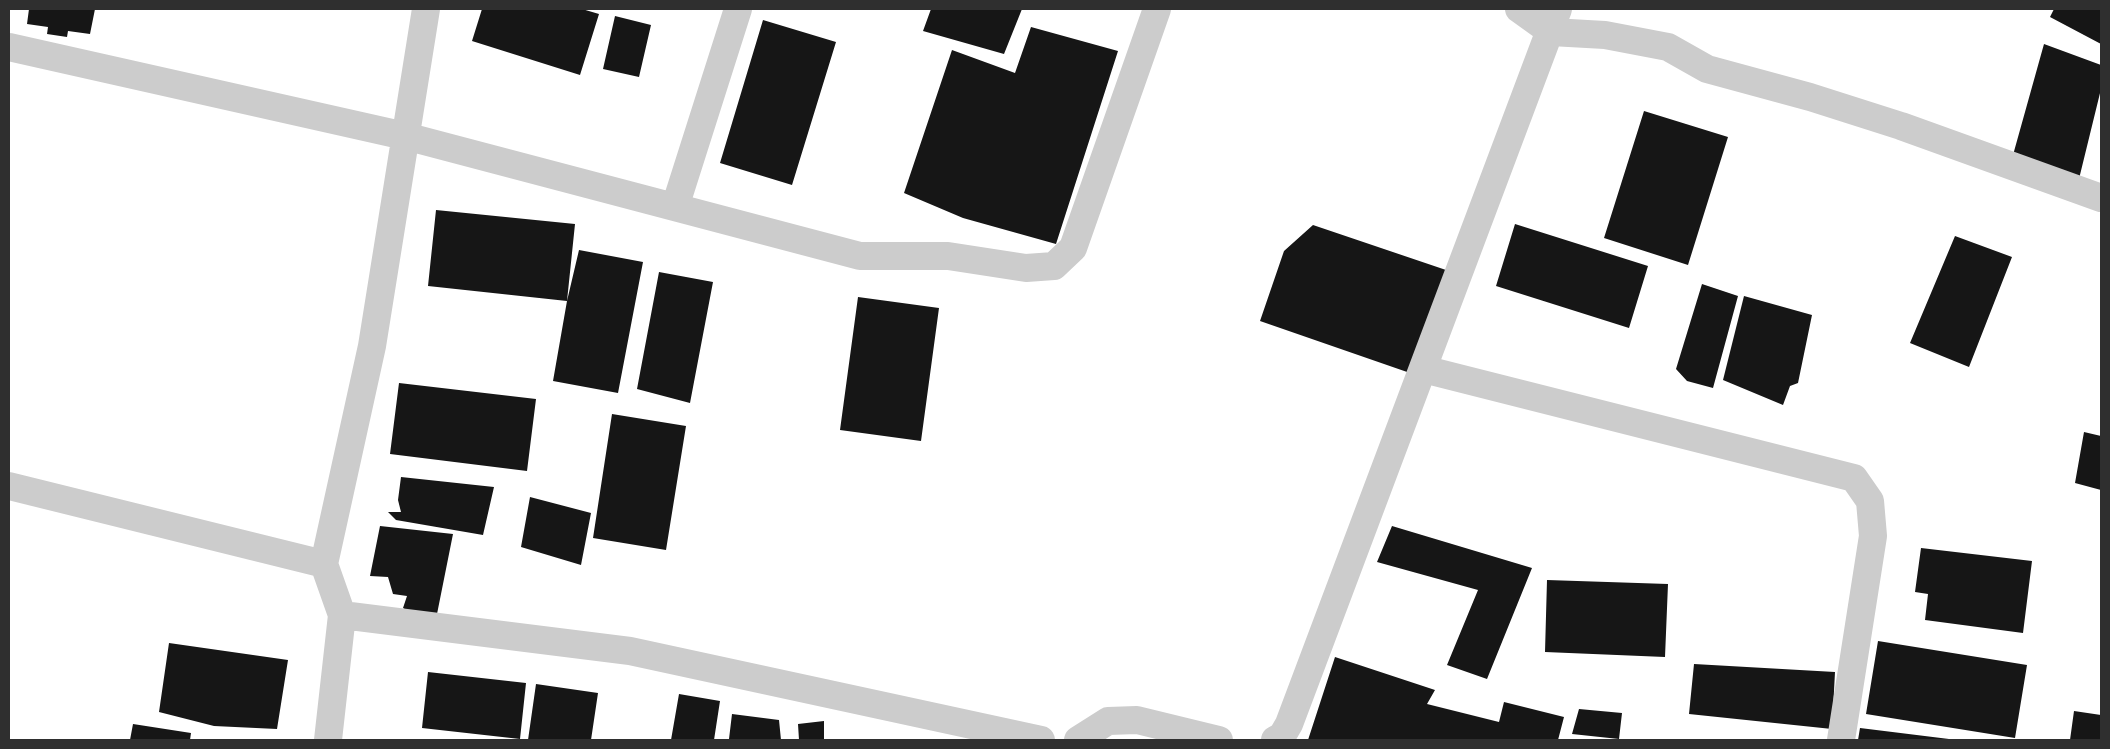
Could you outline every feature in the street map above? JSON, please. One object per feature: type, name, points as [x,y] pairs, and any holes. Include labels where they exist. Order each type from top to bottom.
[{"type":"street","points":[[328,740],[342,614],[324,564],[372,346],[426,9]]},
{"type":"street","points":[[675,207],[738,9]]},
{"type":"street","points":[[9,47],[405,136],[860,256],[948,256],[1026,268],[1054,266],[1073,248],[1157,9]]},
{"type":"street","points":[[1519,9],[1605,35],[1668,47],[1707,69],[1810,97],[1900,126],[2101,198]]},
{"type":"street","points":[[1275,740],[1282,736],[1290,724],[1554,20]]},
{"type":"street","points":[[1422,370],[1854,478],[1870,501],[1873,536],[1841,740]]},
{"type":"street","points":[[9,486],[324,564]]},
{"type":"street","points":[[342,614],[630,651],[949,722],[1041,740]]},
{"type":"street","points":[[1078,740],[1108,721],[1137,720],[1219,740]]},
{"type":"building","points":[[29,9],[95,9],[90,34],[68,31],[67,37],[47,34],[48,27],[27,24]]},
{"type":"building","points":[[482,9],[582,9],[599,14],[580,75],[472,41]]},
{"type":"building","points":[[931,9],[1022,9],[1004,54],[923,31]]},
{"type":"building","points":[[2054,9],[2101,9],[2101,44],[2050,17]]},
{"type":"building","points":[[615,16],[651,25],[639,77],[603,69]]},
{"type":"building","points":[[763,20],[836,42],[792,185],[720,163]]},
{"type":"building","points":[[1031,27],[1118,51],[1056,244],[963,218],[904,193],[952,50],[1015,73]]},
{"type":"building","points":[[2044,44],[2101,65],[2101,89],[2078,183],[2013,155]]},
{"type":"building","points":[[1644,111],[1728,137],[1688,265],[1604,238]]},
{"type":"building","points":[[436,210],[575,224],[567,301],[428,286]]},
{"type":"building","points":[[1515,224],[1648,266],[1629,328],[1496,286]]},
{"type":"building","points":[[1313,225],[1446,270],[1410,373],[1260,321],[1284,251]]},
{"type":"building","points":[[1955,236],[2012,257],[1969,367],[1910,343]]},
{"type":"building","points":[[579,250],[643,262],[618,393],[553,381],[567,301]]},
{"type":"building","points":[[659,272],[713,282],[690,403],[637,389]]},
{"type":"building","points":[[1702,284],[1738,296],[1713,388],[1687,381],[1676,369]]},
{"type":"building","points":[[1744,296],[1812,315],[1798,383],[1790,386],[1783,405],[1723,380]]},
{"type":"building","points":[[858,297],[939,308],[921,441],[840,430]]},
{"type":"building","points":[[399,383],[536,399],[527,471],[390,454]]},
{"type":"building","points":[[612,414],[686,426],[666,550],[593,538]]},
{"type":"building","points":[[2084,432],[2101,436],[2101,490],[2075,483]]},
{"type":"building","points":[[401,477],[494,487],[483,535],[396,520],[388,512],[401,512],[398,500]]},
{"type":"building","points":[[530,497],[591,513],[581,565],[521,547]]},
{"type":"building","points":[[380,526],[453,534],[436,619],[416,616],[403,608],[407,596],[393,594],[388,577],[370,576]]},
{"type":"building","points":[[1392,526],[1532,568],[1487,679],[1447,665],[1478,590],[1377,562]]},
{"type":"building","points":[[1921,548],[2032,561],[2023,633],[1925,620],[1928,594],[1915,592]]},
{"type":"building","points":[[1547,580],[1668,584],[1665,657],[1545,652]]},
{"type":"building","points":[[1878,641],[2027,665],[2015,738],[1866,714]]},
{"type":"building","points":[[169,643],[288,660],[277,729],[214,726],[159,712]]},
{"type":"building","points":[[1335,657],[1435,690],[1427,704],[1499,722],[1504,702],[1564,717],[1558,740],[1308,740]]},
{"type":"building","points":[[1694,664],[1835,672],[1832,729],[1689,714]]},
{"type":"building","points":[[428,672],[526,683],[520,739],[422,728]]},
{"type":"building","points":[[536,684],[598,693],[591,740],[528,740]]},
{"type":"building","points":[[679,694],[720,701],[714,740],[671,740]]},
{"type":"building","points":[[1579,709],[1622,713],[1619,739],[1572,734]]},
{"type":"building","points":[[2074,711],[2101,715],[2101,740],[2070,740]]},
{"type":"building","points":[[732,714],[779,720],[781,740],[729,739]]},
{"type":"building","points":[[824,721],[824,740],[799,740],[798,724]]},
{"type":"building","points":[[133,724],[191,733],[190,740],[130,740]]},
{"type":"building","points":[[1860,728],[1949,739],[1949,740],[1858,740]]}]
